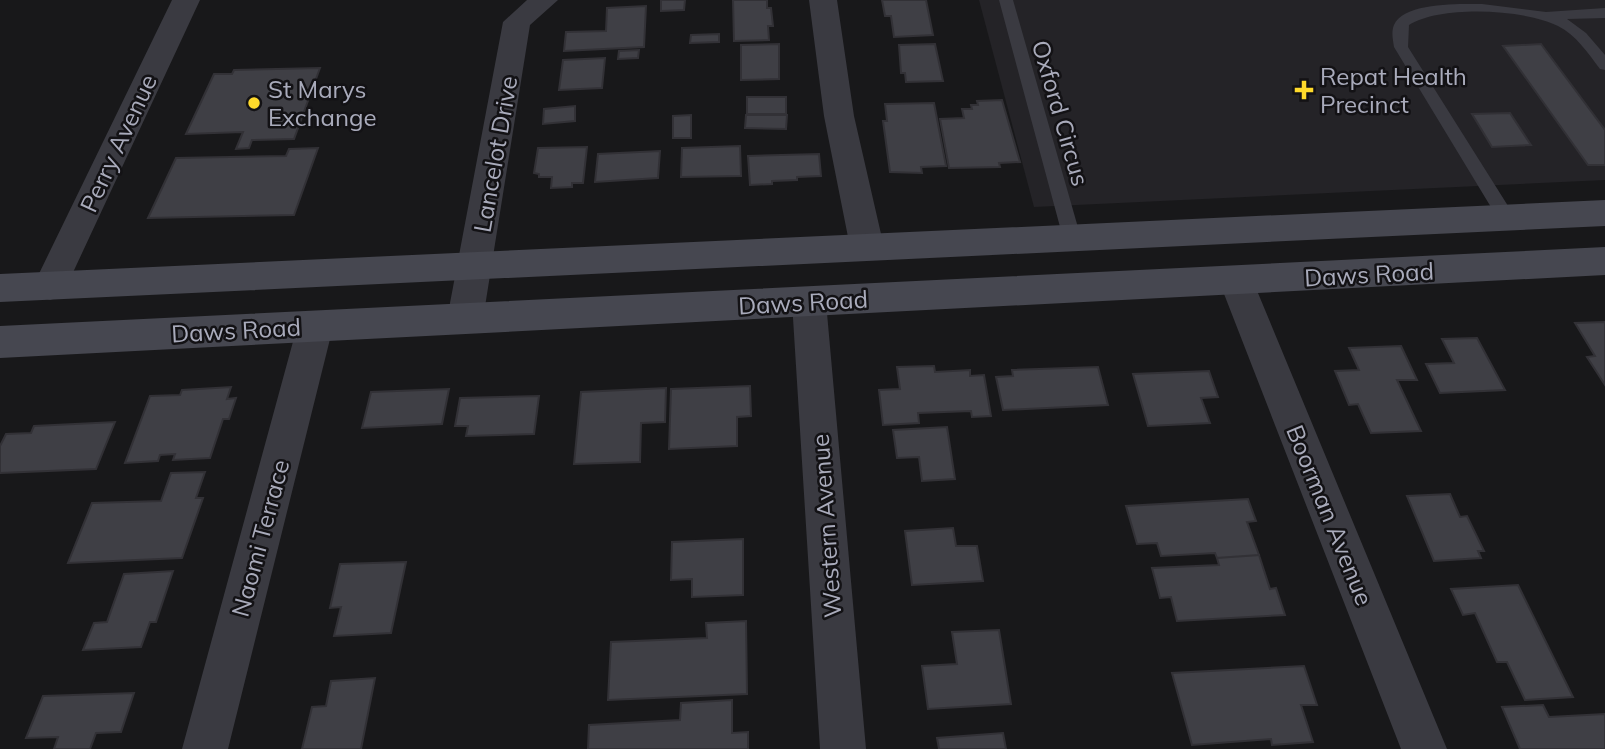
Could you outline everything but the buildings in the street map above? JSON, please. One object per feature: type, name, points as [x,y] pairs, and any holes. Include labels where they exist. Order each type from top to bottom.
[{"type":"main road","name":"Daws Road","points":[[0,288],[1605,213]]},
{"type":"main road","points":[[1116,236],[1195,257],[1217,267],[1236,281],[1245,265],[1292,228]]},
{"type":"main road","name":"Daws Road","points":[[0,342],[1605,261]]},
{"type":"street","name":"Perry Avenue","points":[[50,286],[186,0]]},
{"type":"street","name":"Lancelot Drive","points":[[465,319],[517,22],[544,0]]},
{"type":"street","points":[[823,0],[839,116],[867,247]]},
{"type":"street","name":"Boorman Avenue","points":[[1236,281],[1424,749]]},
{"type":"street","name":"Western Avenue","points":[[809,302],[843,749]]},
{"type":"street","name":"Naomi Terrace","points":[[205,749],[315,327]]},
{"type":"lane","name":"Oxford Circus","points":[[1006,0],[1072,238]]},
{"type":"lane","points":[[1506,218],[1401,47],[1399,33],[1403,22],[1429,8],[1505,7],[1546,15],[1605,13]]},
{"type":"lane","points":[[1546,15],[1583,37],[1605,65]]},
{"type":"shaded area","name":"Repat Health Precinct","points":[[979,0],[1605,0],[1605,180],[1034,207]]},
{"type":"place","name":"Repat Health Precinct","points":[[1304,90]]},
{"type":"place","name":"St Marys Exchange","points":[[254,103]]}]
